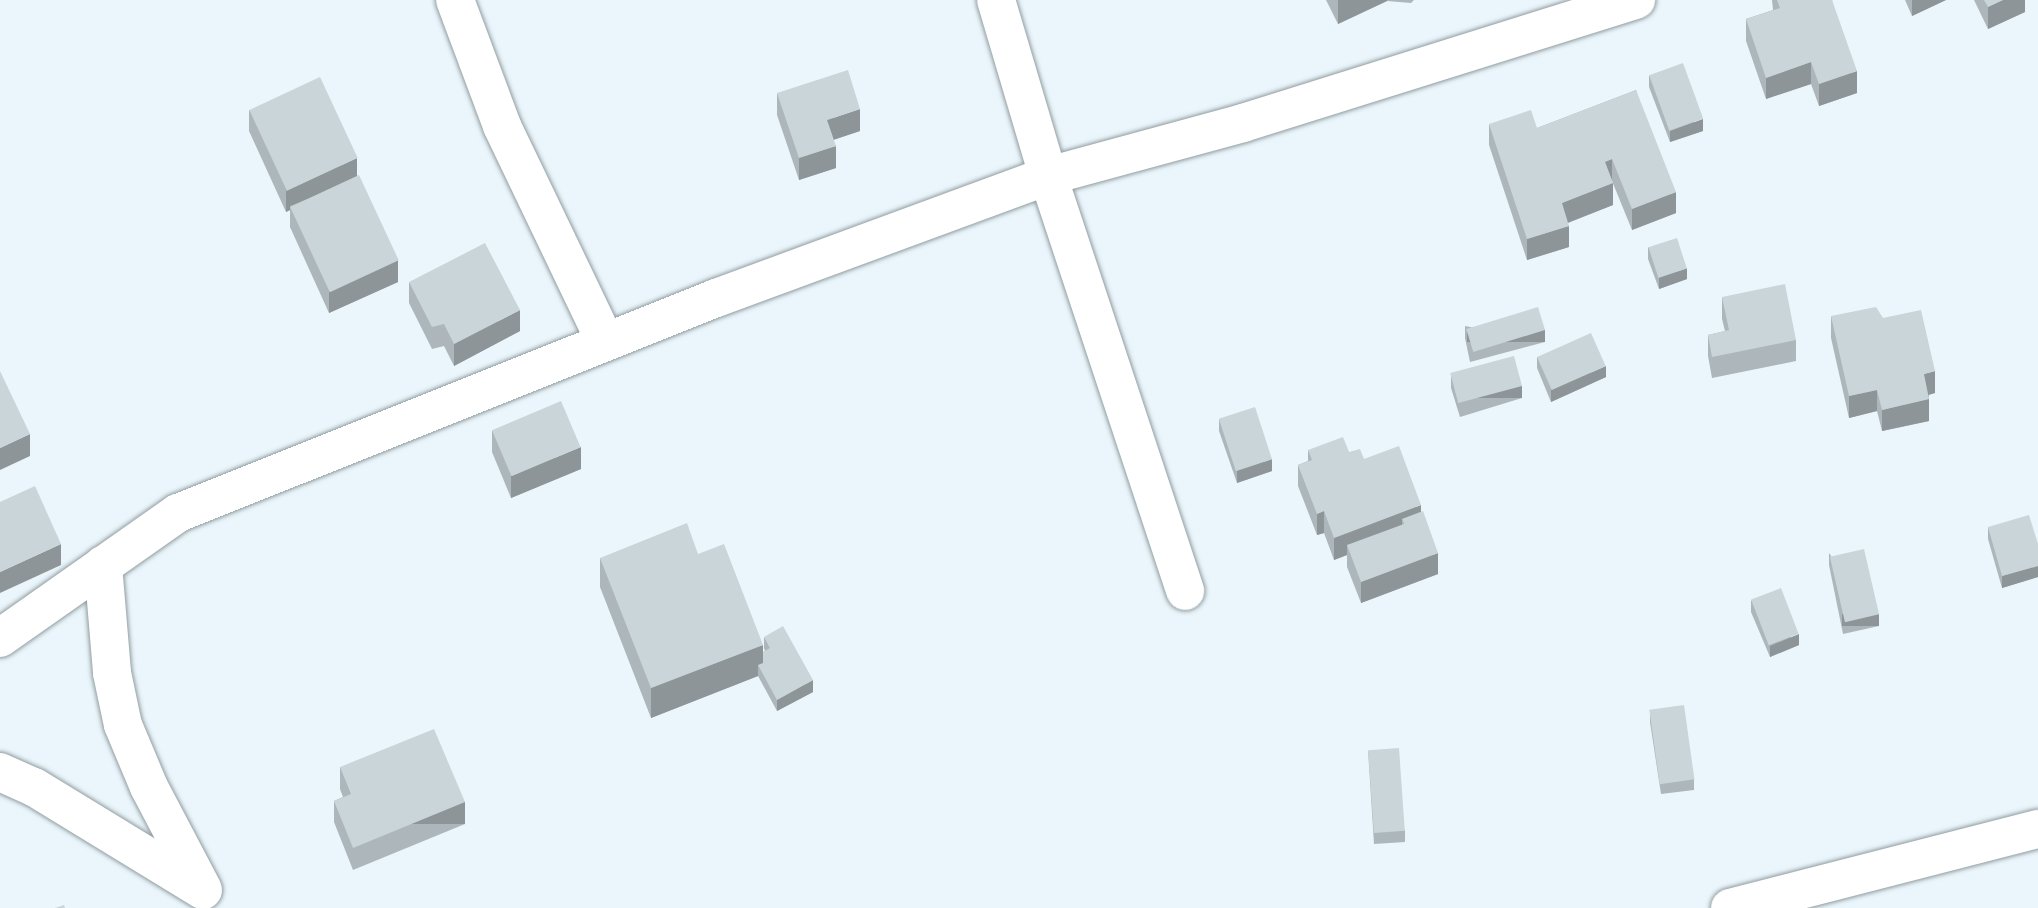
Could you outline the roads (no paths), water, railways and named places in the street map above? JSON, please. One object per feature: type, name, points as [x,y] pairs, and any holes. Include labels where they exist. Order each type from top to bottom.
[{"type":"street","points":[[455,0],[502,126],[605,341]]},
{"type":"street","points":[[996,0],[1048,176],[1185,591]]},
{"type":"street","points":[[0,638],[178,513],[605,341],[1048,176],[1242,123],[1636,0]]},
{"type":"street","points":[[103,565],[112,673],[123,725],[149,787],[209,898]]},
{"type":"street","points":[[0,772],[34,787],[209,898]]},
{"type":"street","points":[[1730,908],[2038,829]]}]
